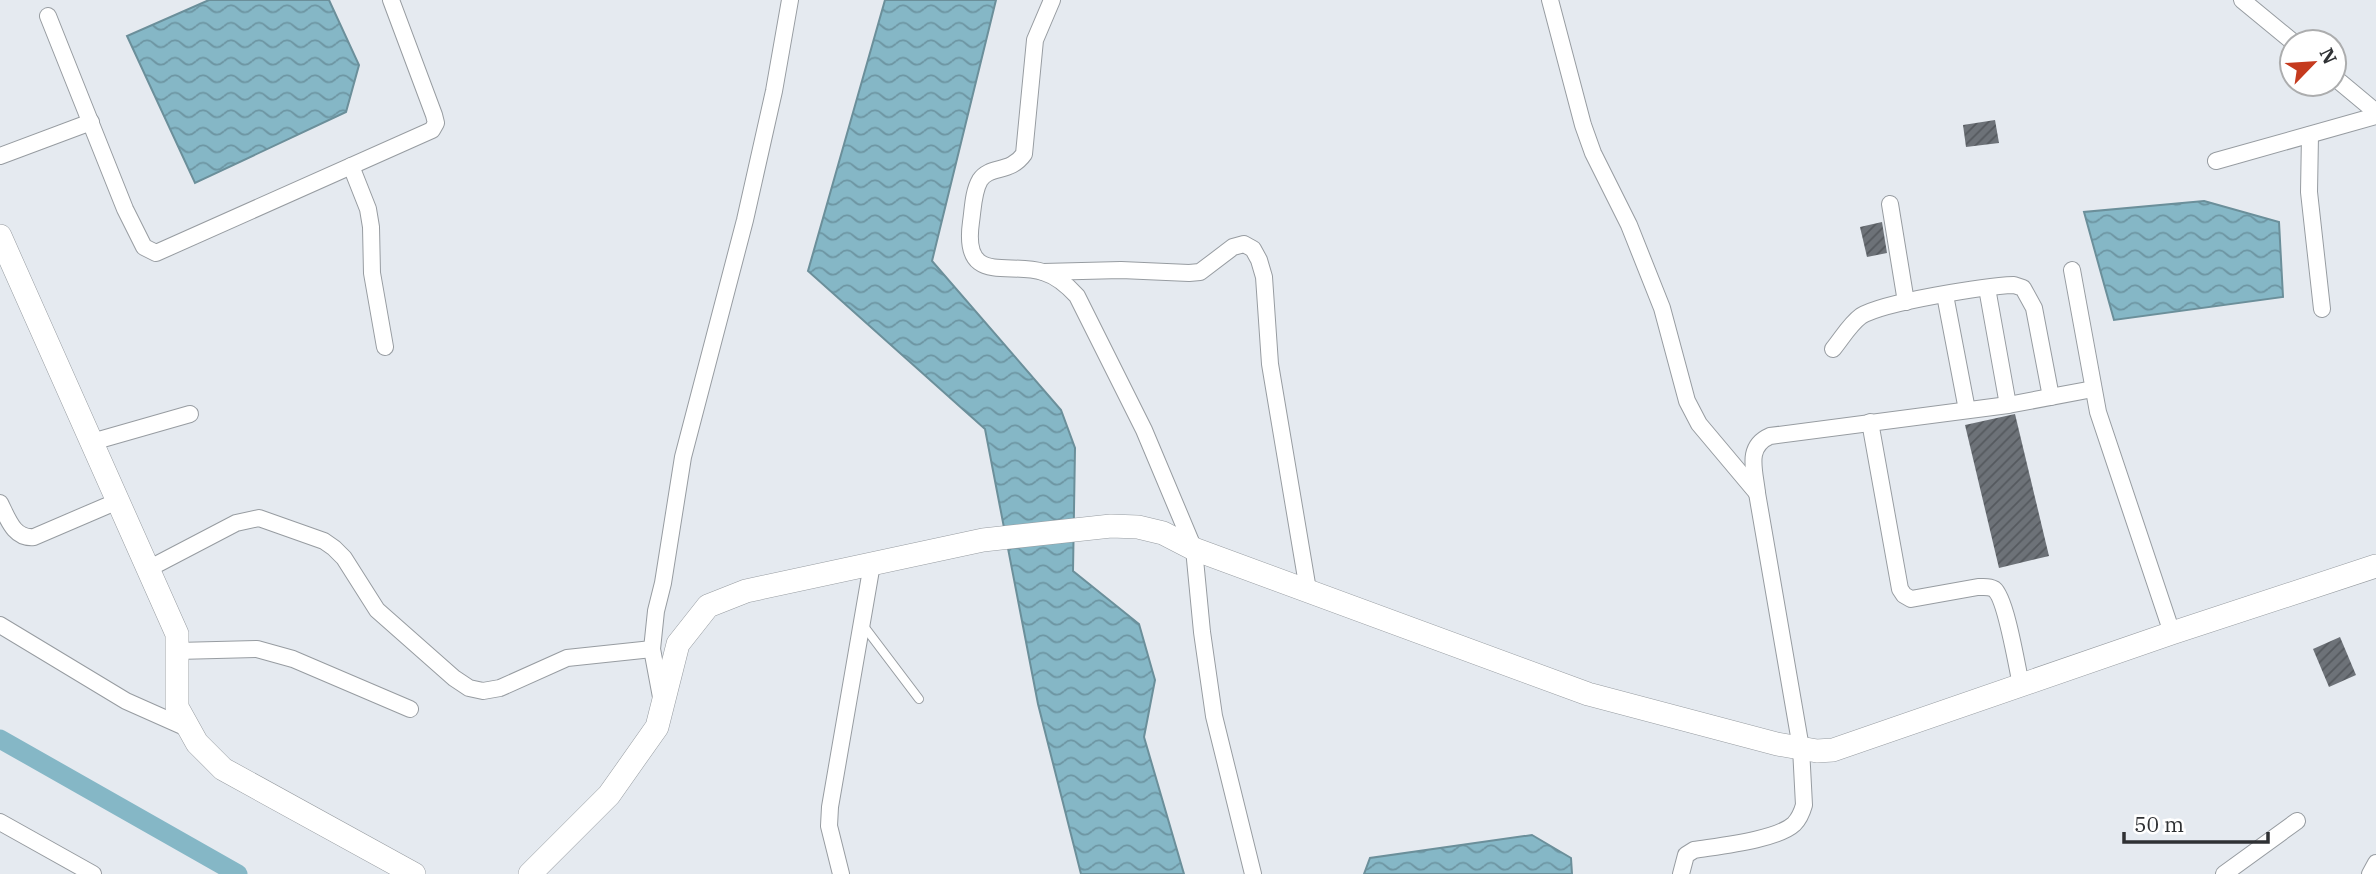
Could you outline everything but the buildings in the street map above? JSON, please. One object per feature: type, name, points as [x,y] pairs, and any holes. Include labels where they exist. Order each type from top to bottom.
[{"type":"main road","points":[[0,236],[177,634],[177,707],[197,743],[223,769],[414,874]]},
{"type":"main road","points":[[530,874],[609,795],[657,727],[678,644],[708,606],[746,591],[982,540],[1111,526],[1138,527],[1163,533],[1194,549],[1588,694],[1777,744],[1817,751],[1833,750],[2376,566]]},
{"type":"street","points":[[48,16],[125,209],[144,247],[156,253],[432,130],[436,123],[435,115],[391,0]]},
{"type":"street","points":[[662,706],[652,649],[656,611],[683,457],[745,220],[774,91],[790,0]]},
{"type":"street","points":[[1052,0],[1035,40],[1024,154],[1011,167],[993,171],[980,180],[975,192],[969,236],[971,248],[976,259],[986,265],[1003,269],[1042,272],[1121,270],[1189,273],[1200,272],[1233,247],[1244,244],[1253,249],[1264,277],[1270,364],[1308,590]]},
{"type":"street","points":[[1550,0],[1583,125],[1593,153],[1629,225],[1662,307],[1687,401],[1699,424],[1757,493]]},
{"type":"street","points":[[2242,0],[2278,30]]},
{"type":"street","points":[[2348,89],[2376,114]]},
{"type":"street","points":[[2216,161],[2376,114]]},
{"type":"street","points":[[0,156],[91,122]]},
{"type":"street","points":[[2310,135],[2309,192],[2322,309]]},
{"type":"street","points":[[351,166],[368,209],[374,292],[385,347]]},
{"type":"street","points":[[1890,204],[1906,302]]},
{"type":"street","points":[[2072,270],[2093,389],[2106,439],[2172,633]]},
{"type":"street","points":[[1042,272],[1067,285],[1077,296],[1144,430],[1194,549],[1214,716],[1253,874]]},
{"type":"street","points":[[1833,349],[1862,316],[1876,310],[1906,302],[2014,285],[2023,288],[2034,308],[2051,397]]},
{"type":"street","points":[[1987,288],[2008,405]]},
{"type":"street","points":[[1945,295],[1967,410]]},
{"type":"street","points":[[1681,874],[1686,855],[1694,850],[1776,834],[1794,824],[1802,814],[1804,805],[1801,748],[1757,493],[1753,455],[1760,440],[1770,436],[2008,405],[2093,389]]},
{"type":"street","points":[[92,442],[190,414]]},
{"type":"street","points":[[1870,422],[1900,589],[1904,595],[1911,598],[1978,587],[1995,590],[2003,605],[2021,685]]},
{"type":"street","points":[[0,503],[10,524],[25,538],[34,537],[118,501]]},
{"type":"street","points":[[148,569],[236,523],[259,518],[324,541],[344,558],[377,610],[454,678],[469,688],[483,691],[500,688],[567,658],[652,649]]},
{"type":"street","points":[[841,874],[829,826],[830,807],[872,564]]},
{"type":"street","points":[[0,625],[126,701],[189,729]]},
{"type":"street","points":[[177,651],[257,649],[293,659],[410,709]]},
{"type":"street","points":[[2224,874],[2297,821]]},
{"type":"street","points":[[0,822],[93,874]]},
{"type":"street","points":[[2370,874],[2376,863]]},
{"type":"lane","points":[[861,623],[919,699]]},
{"type":"water","points":[[209,0],[329,0],[359,65],[346,112],[195,183],[127,36]]},
{"type":"water","points":[[885,0],[996,0],[932,261],[1061,410],[1075,448],[1073,571],[1139,624],[1155,680],[1144,737],[1184,874],[1081,874],[1038,704],[985,429],[808,271]]},
{"type":"water","points":[[2204,201],[2279,222],[2283,297],[2114,320],[2084,212]]},
{"type":"water","points":[[1532,835],[1571,858],[1572,874],[1364,874],[1370,858]]},
{"type":"waterway","points":[[0,739],[238,874]]}]
